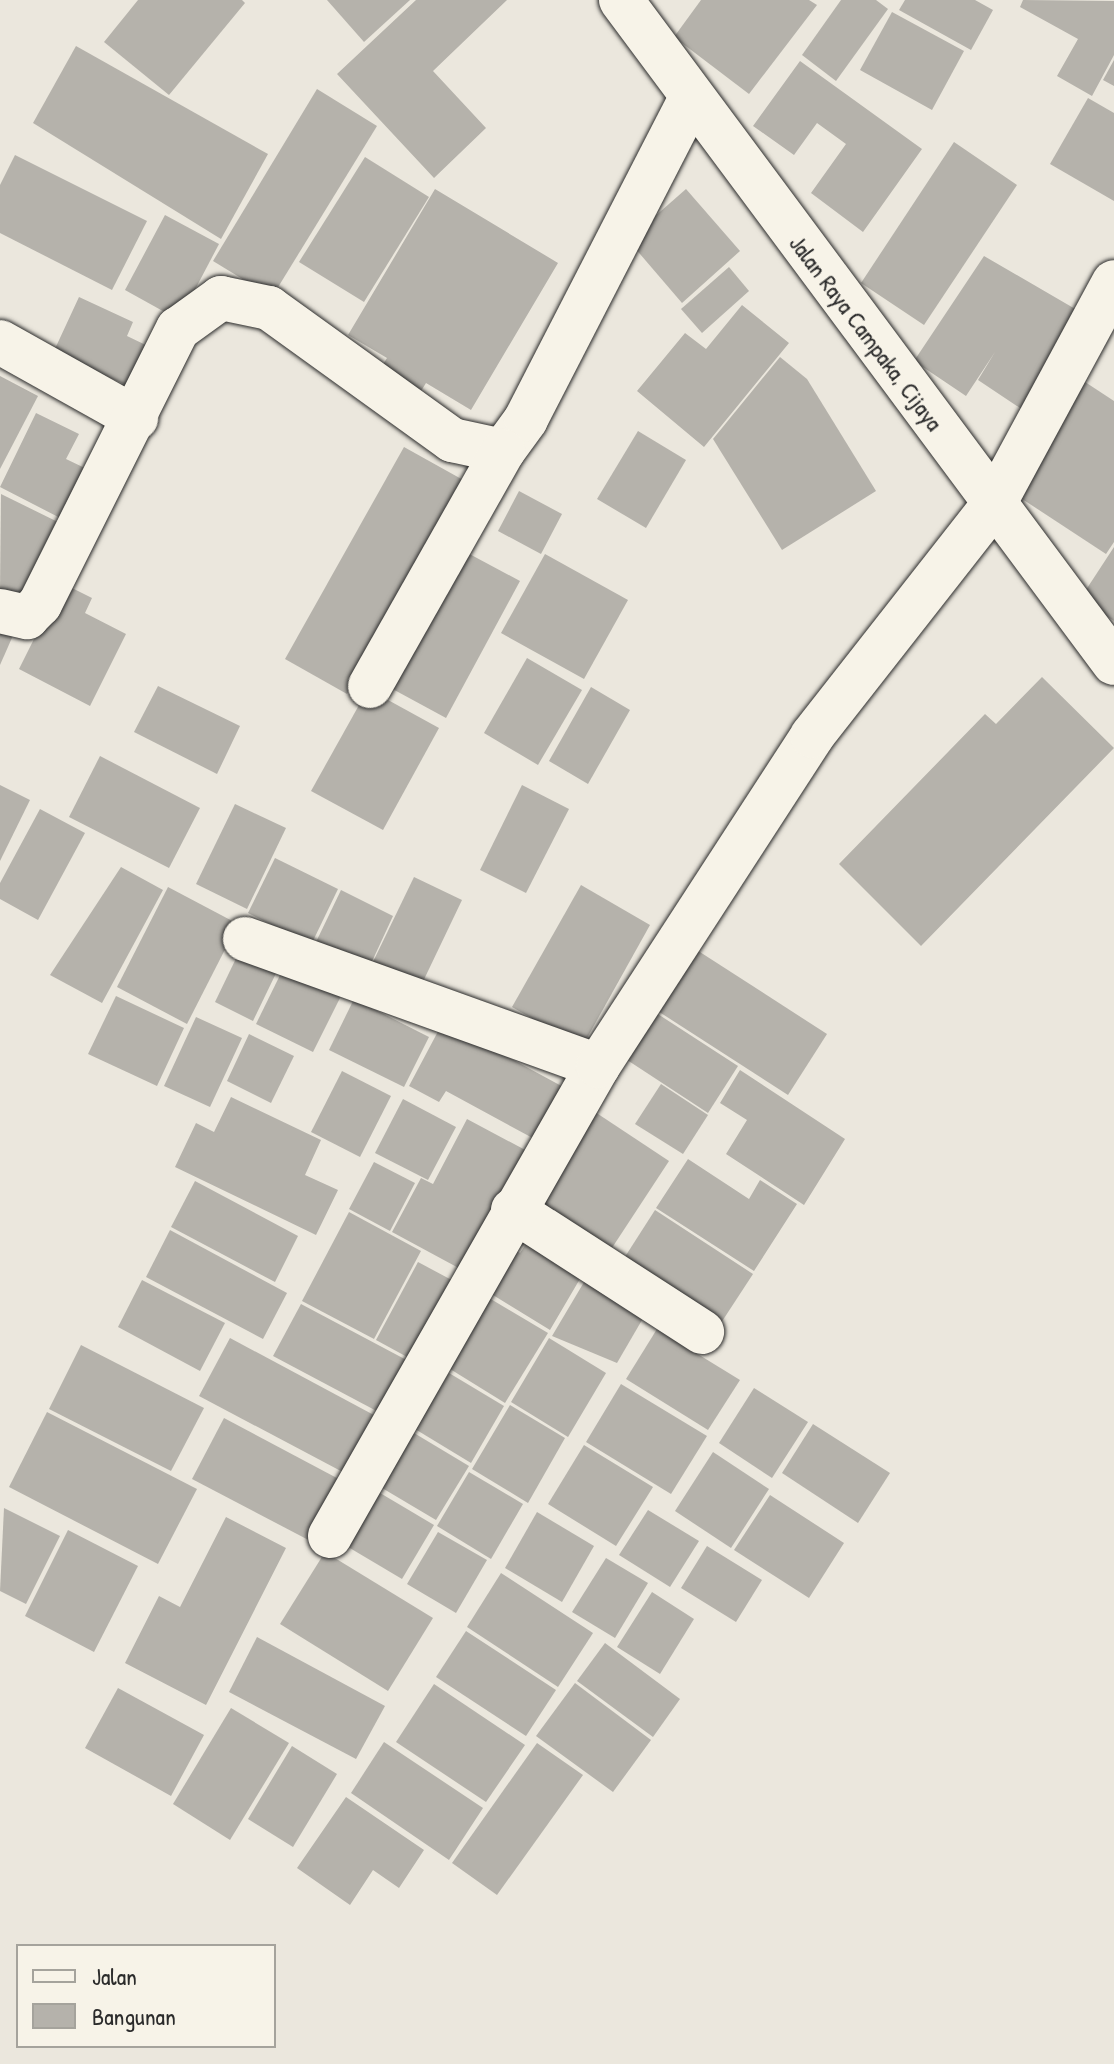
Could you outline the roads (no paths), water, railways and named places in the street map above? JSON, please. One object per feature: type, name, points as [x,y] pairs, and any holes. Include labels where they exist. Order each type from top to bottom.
[{"type":"street","name":"Jalan Raya Campaka, Cijaya","points":[[621,0],[1114,663]]},
{"type":"street","points":[[370,686],[503,451],[526,419],[691,98]]},
{"type":"street","points":[[330,1536],[513,1210],[598,1066],[812,736],[994,504],[1114,282]]},
{"type":"street","points":[[0,611],[27,617],[40,604],[178,329],[203,306],[237,299],[269,308],[452,440],[503,451]]},
{"type":"street","points":[[0,342],[136,418]]},
{"type":"street","points":[[245,939],[598,1066]]},
{"type":"street","points":[[513,1210],[702,1332]]}]
